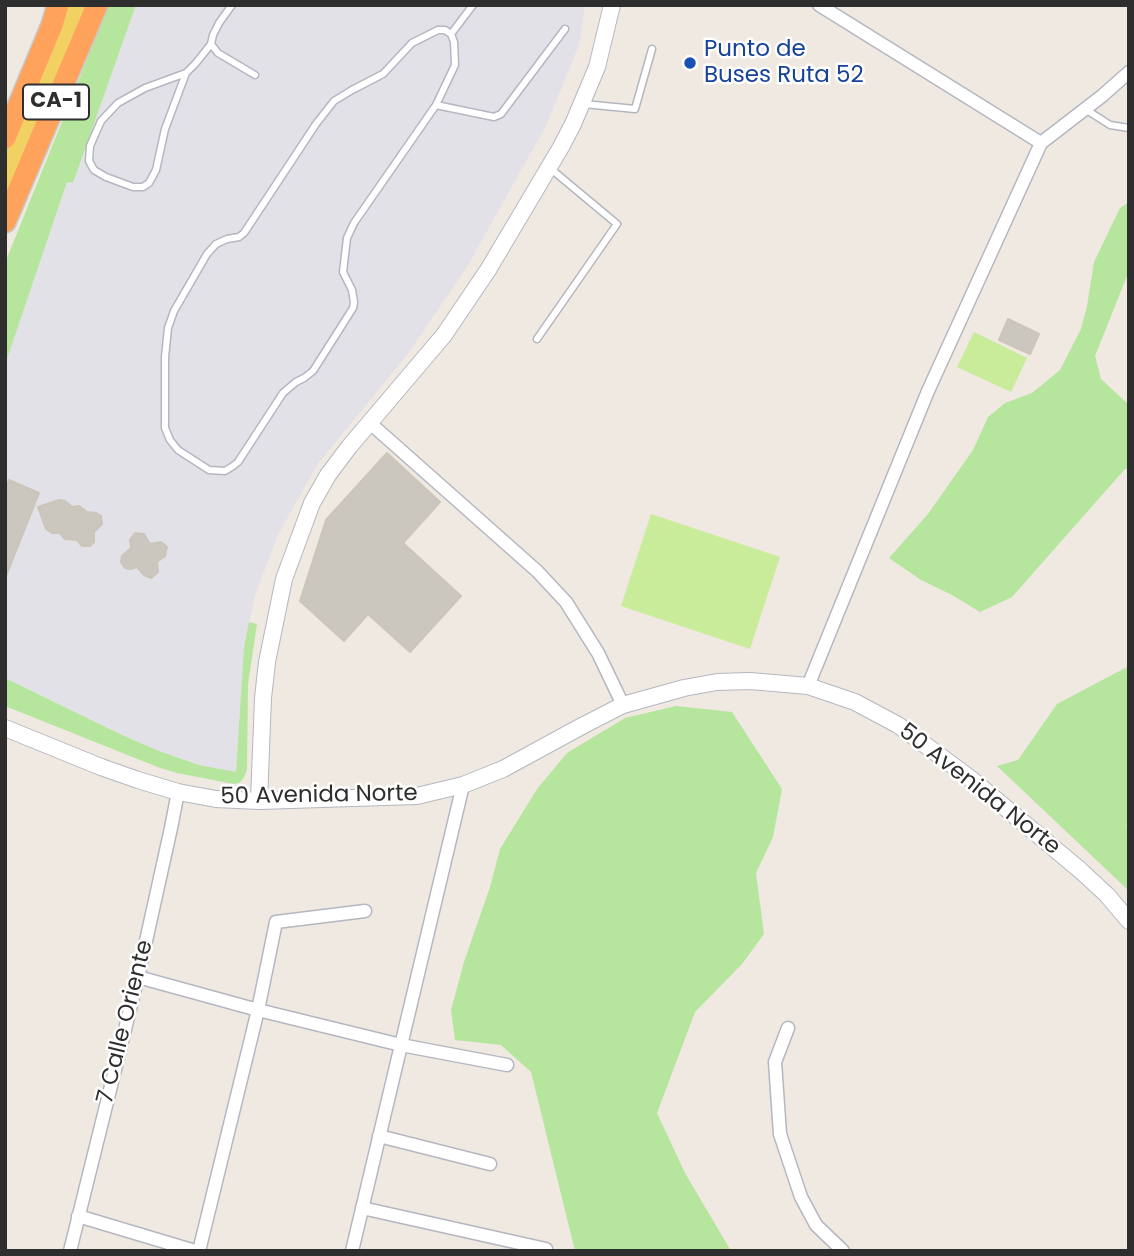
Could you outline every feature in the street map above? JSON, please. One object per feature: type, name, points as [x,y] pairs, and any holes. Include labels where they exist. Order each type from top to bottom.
[{"type":"highway","name":"CA-1","points":[[5,222],[10,189],[97,5]]},
{"type":"highway","name":"CA-1","points":[[5,138],[57,12]]},
{"type":"main road","points":[[10,189],[76,5]]},
{"type":"street","points":[[259,801],[267,662],[284,579],[312,503],[349,447],[451,326],[488,270],[561,146],[582,104],[597,67],[612,5]]},
{"type":"street","points":[[819,5],[1041,144]]},
{"type":"street","points":[[808,686],[928,390],[1041,144],[1129,72]]},
{"type":"street","points":[[370,424],[527,562],[566,602],[598,653],[623,705]]},
{"type":"street","name":"50 Avenida Norte","points":[[5,728],[101,767],[178,792],[216,799],[259,801],[417,796],[463,785],[503,769],[623,705],[717,682],[750,681],[808,686],[855,702],[898,725],[920,741],[971,779],[1080,870],[1107,895],[1129,921]]},
{"type":"street","points":[[352,1251],[463,785]]},
{"type":"street","name":"7 Calle Oriente","points":[[70,1251],[138,976],[178,792]]},
{"type":"street","points":[[78,1216],[197,1251],[258,1010],[276,922],[365,911]]},
{"type":"street","points":[[138,976],[258,1010],[401,1045],[507,1065]]},
{"type":"street","points":[[788,1028],[775,1062],[780,1133],[801,1197],[816,1225],[843,1251]]},
{"type":"street","points":[[379,1136],[490,1164]]},
{"type":"street","points":[[362,1208],[546,1250]]},
{"type":"lane","points":[[186,73],[145,88],[118,103],[101,121],[90,146],[89,160],[94,170],[133,187],[143,187],[149,183],[156,170],[165,129],[186,73],[211,44],[219,23],[232,5]]},
{"type":"lane","points":[[451,34],[473,5]]},
{"type":"lane","points":[[436,105],[494,117],[501,114],[565,29]]},
{"type":"lane","points":[[438,30],[451,34],[455,65],[436,105],[354,223],[347,238],[343,272],[352,290],[353,308],[313,371],[284,393],[233,466],[225,471],[209,470],[178,450],[165,428],[165,357],[168,328],[174,311],[207,254],[216,244],[244,233],[334,101],[383,74],[412,43],[438,30]]},
{"type":"lane","points":[[211,44],[218,53],[256,75]]},
{"type":"lane","points":[[582,104],[635,109],[652,49]]},
{"type":"lane","points":[[1085,109],[1110,125],[1129,128]]},
{"type":"lane","points":[[537,339],[617,224],[549,167]]},
{"type":"shaded area","points":[[136,5],[585,5],[579,45],[547,124],[467,267],[407,355],[317,465],[278,535],[255,595],[244,647],[236,773],[199,765],[159,751],[5,678],[5,365],[67,182],[73,183]]},
{"type":"green space","points":[[109,5],[136,5],[73,183],[67,182],[5,365],[5,263]]},
{"type":"green space","points":[[1129,202],[1129,271],[1095,356],[1101,379],[1129,405],[1129,469],[1125,469],[1012,597],[980,612],[921,580],[889,558],[928,514],[973,450],[988,417],[1005,403],[1032,393],[1060,370],[1081,329],[1094,262],[1120,208]]},
{"type":"green space","points":[[974,332],[1027,358],[1011,392],[957,367]]},
{"type":"green space","points":[[651,514],[780,557],[750,649],[621,606]]},
{"type":"green space","points":[[249,622],[257,624],[248,684],[247,770],[239,783],[160,768],[5,706],[5,678],[159,751],[199,765],[236,772],[244,647]]},
{"type":"green space","points":[[1129,666],[1129,824],[1125,826],[1129,826],[1129,891],[997,766],[1018,760],[1057,704]]},
{"type":"green space","points":[[676,706],[732,712],[782,789],[773,837],[756,873],[764,934],[742,964],[695,1012],[657,1113],[685,1173],[731,1251],[575,1251],[531,1072],[501,1045],[455,1040],[451,1010],[500,849],[537,789],[567,753],[625,718]]},
{"type":"building","points":[[1008,319],[1039,334],[1030,354],[999,340]]},
{"type":"building","points":[[387,453],[440,502],[403,543],[461,596],[410,652],[368,614],[344,641],[300,601],[326,520]]},
{"type":"building","points":[[9,480],[39,493],[6,576],[5,490]]},
{"type":"building","points":[[59,500],[101,516],[102,524],[94,532],[94,542],[90,546],[82,546],[77,540],[65,539],[60,533],[52,533],[46,529],[38,507]]},
{"type":"building","points":[[135,533],[144,534],[150,544],[161,542],[167,547],[165,556],[157,562],[158,572],[151,578],[137,567],[125,568],[121,562],[122,556],[131,548],[130,540]]},
{"type":"place","name":"Punto de Buses Ruta 52","points":[[690,63]]}]
